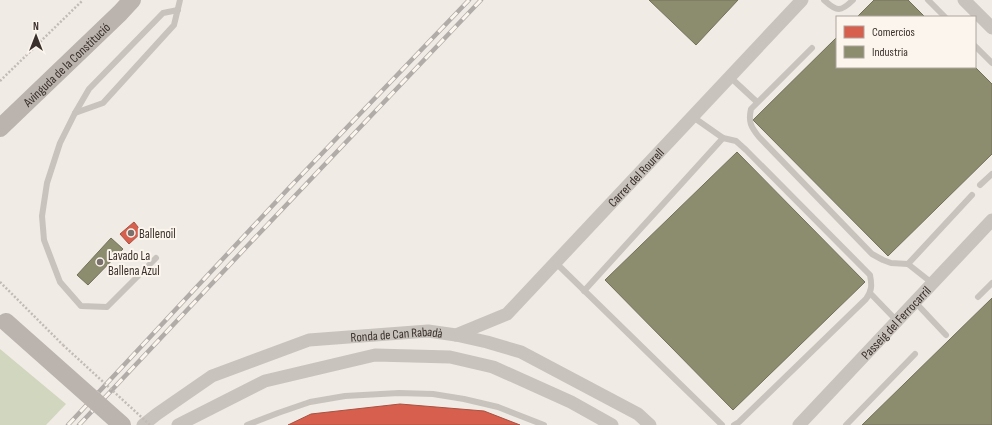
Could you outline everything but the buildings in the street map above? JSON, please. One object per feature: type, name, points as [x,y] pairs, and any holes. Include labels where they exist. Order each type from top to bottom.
[{"type":"street","name":"Avinguda de la Constitució","points":[[0,128],[132,0]]},
{"type":"street","name":"Carrer del Rourell","points":[[456,335],[507,314],[802,0]]},
{"type":"street","points":[[964,0],[992,28]]},
{"type":"street","name":"Passeig del Ferrocarril","points":[[799,425],[992,220]]},
{"type":"street","points":[[2,318],[122,425]]},
{"type":"street","name":"Ronda de Can Rabadà","points":[[143,425],[212,376],[310,340],[428,331],[456,335],[521,352],[638,414],[650,425]]},
{"type":"street","name":"Ronda de Can Rabadà","points":[[178,425],[265,381],[375,355],[450,357],[494,367],[571,402],[612,425]]},
{"type":"lane","points":[[75,113],[103,103],[174,25],[180,0]]},
{"type":"lane","points":[[824,0],[836,9],[845,8],[853,0]]},
{"type":"lane","points":[[928,0],[944,16]]},
{"type":"lane","points":[[156,258],[107,307],[81,306],[60,282],[44,240],[42,216],[46,184],[60,143],[89,89],[163,13],[178,10]]},
{"type":"lane","points":[[976,47],[992,63]]},
{"type":"lane","points":[[812,48],[751,109],[749,117],[751,127],[872,254],[891,263],[908,264],[932,283]]},
{"type":"lane","points":[[730,77],[757,102]]},
{"type":"lane","points":[[693,117],[723,138],[736,141],[746,150],[870,275],[872,284],[870,293],[866,299],[739,422],[734,425]]},
{"type":"lane","points":[[584,291],[723,138]]},
{"type":"lane","points":[[980,184],[992,174]]},
{"type":"lane","points":[[908,264],[972,195]]},
{"type":"lane","points":[[556,263],[722,425]]},
{"type":"lane","points":[[978,297],[992,283]]},
{"type":"lane","points":[[870,293],[897,321]]},
{"type":"lane","points":[[915,302],[946,335]]},
{"type":"lane","points":[[846,425],[915,354]]},
{"type":"lane","points":[[247,425],[310,402],[345,396],[433,394],[498,407],[544,425]]},
{"type":"path","points":[[0,81],[83,0]]},
{"type":"path","points":[[0,282],[63,345],[150,425]]},
{"type":"green space","points":[[0,349],[66,404],[46,425],[0,425]]},
{"type":"railway","points":[[68,425],[288,189],[469,0]]},
{"type":"railway","points":[[79,425],[481,0]]},
{"type":"place","name":"Ballenoil","points":[[131,233]]},
{"type":"place","name":"Lavado La Ballena Azul","points":[[100,262]]}]
